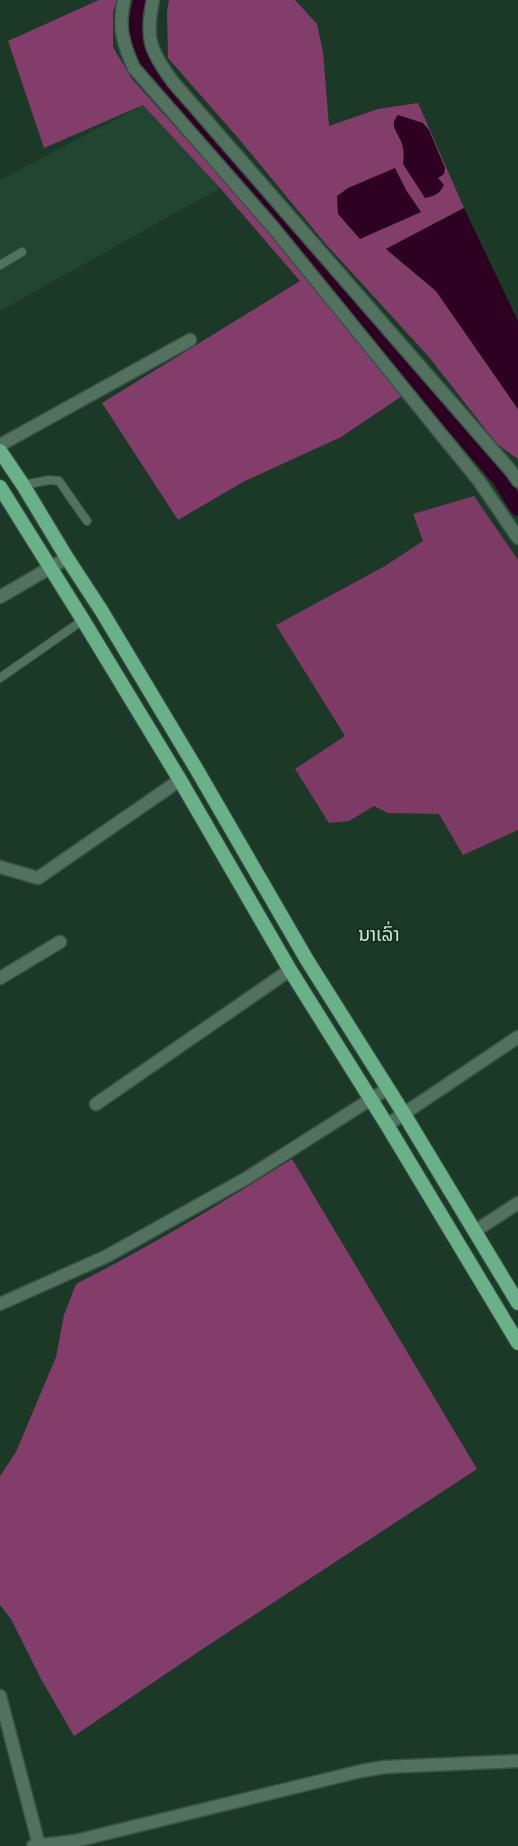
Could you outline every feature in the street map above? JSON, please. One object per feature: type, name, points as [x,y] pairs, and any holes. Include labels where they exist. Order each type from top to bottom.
[{"type":"highway","points":[[0,451],[101,610],[192,761],[307,960],[404,1114],[518,1303]]},
{"type":"highway","points":[[0,488],[180,780],[290,970],[387,1125],[518,1343]]},
{"type":"street","points":[[124,0],[121,13],[123,44],[134,68],[272,226],[479,480],[518,538]]},
{"type":"street","points":[[153,0],[149,40],[157,61],[172,82],[518,481]]},
{"type":"street","points":[[0,445],[190,340]]},
{"type":"street","points":[[0,597],[67,558]]},
{"type":"street","points":[[0,867],[38,878],[180,780]]},
{"type":"street","points":[[0,978],[60,942]]},
{"type":"street","points":[[96,1104],[290,970]]},
{"type":"street","points":[[387,1125],[518,1037]]},
{"type":"street","points":[[0,1304],[107,1256],[245,1179],[387,1089]]},
{"type":"street","points":[[475,1230],[518,1203]]},
{"type":"street","points":[[0,1696],[36,1846],[75,1844],[361,1771],[385,1767],[518,1761]]},
{"type":"lane","points":[[0,265],[22,252]]},
{"type":"lane","points":[[23,485],[49,480],[59,481],[87,520]]},
{"type":"lane","points":[[0,678],[83,620]]},
{"type":"shaded area","points":[[99,0],[117,0],[113,12],[113,47],[132,79],[326,294],[405,394],[341,437],[243,482],[178,520],[102,403],[300,281],[220,188],[143,105],[44,148],[8,41]]},
{"type":"shaded area","points":[[169,0],[295,0],[317,24],[323,52],[329,126],[378,109],[418,103],[464,208],[386,249],[436,291],[518,409],[518,459],[497,444],[429,357],[324,242],[239,139],[168,58],[167,12]]},
{"type":"shaded area","points":[[143,105],[220,188],[0,311],[0,180]]},
{"type":"shaded area","points":[[398,115],[423,123],[429,130],[445,168],[444,174],[438,178],[444,185],[439,193],[425,198],[403,164],[403,147],[394,126]]},
{"type":"shaded area","points":[[395,168],[406,190],[421,212],[360,239],[338,214],[337,196],[348,188]]},
{"type":"shaded area","points":[[464,208],[518,321],[518,409],[436,291],[386,249]]},
{"type":"shaded area","points":[[474,496],[518,560],[518,830],[463,855],[439,814],[388,813],[374,806],[349,821],[329,823],[295,769],[345,736],[276,625],[385,566],[423,541],[413,514]]},
{"type":"shaded area","points":[[292,1159],[477,1469],[204,1648],[74,1736],[41,1679],[11,1619],[0,1605],[0,1476],[16,1452],[56,1357],[64,1315],[76,1284],[158,1240]]},
{"type":"waterway","points":[[141,0],[135,29],[141,57],[187,116],[500,479],[518,508]]},
{"type":"district","name":"ນາເລົ່າ","points":[[379,936]]}]
